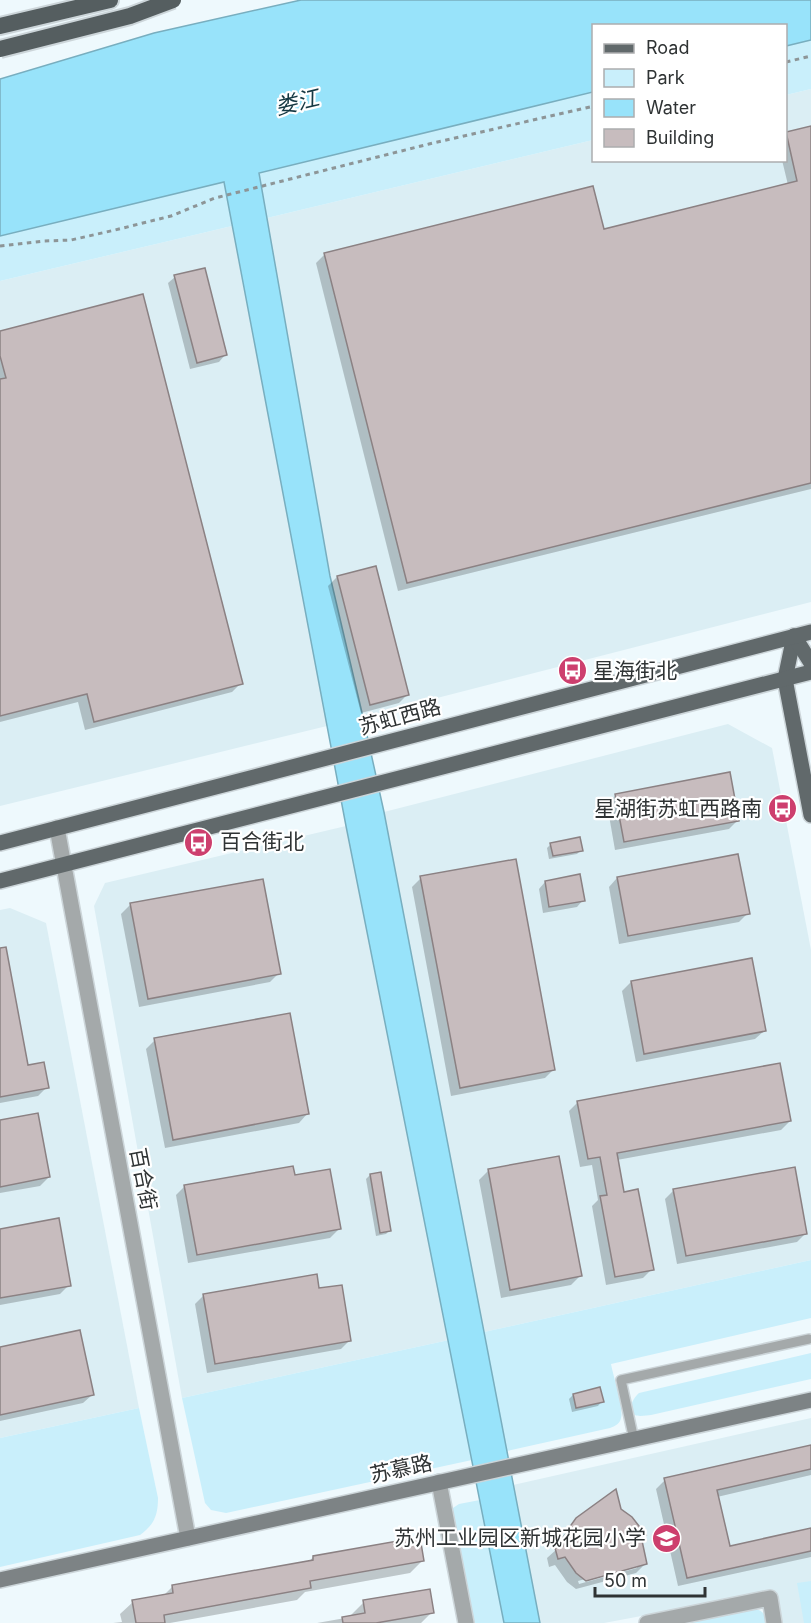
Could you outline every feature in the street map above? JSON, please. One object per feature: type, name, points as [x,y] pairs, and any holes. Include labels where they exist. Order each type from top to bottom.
[{"type":"highway","points":[[0,26],[110,0]]},
{"type":"highway","points":[[0,48],[130,16],[174,0]]},
{"type":"main road","points":[[0,41],[174,0]]},
{"type":"main road","name":"苏虹西路","points":[[0,843],[811,632]]},
{"type":"main road","points":[[794,636],[811,663]]},
{"type":"main road","points":[[794,636],[785,679],[811,815]]},
{"type":"main road","points":[[0,881],[811,672]]},
{"type":"main road","name":"苏慕路","points":[[0,1580],[811,1400]]},
{"type":"street","name":"百合街","points":[[57,828],[188,1538]]},
{"type":"street","points":[[439,1482],[466,1623]]},
{"type":"street","points":[[647,1623],[770,1598],[774,1623]]},
{"type":"lane","points":[[634,1440],[621,1380],[809,1339]]},
{"type":"path","points":[[787,62],[811,56]]},
{"type":"path","points":[[0,246],[82,238],[171,216],[215,198],[277,182],[592,106]]},
{"type":"shaded area","points":[[811,89],[811,602],[363,717],[330,576],[267,218],[592,140],[592,162],[787,162],[787,95]]},
{"type":"shaded area","points":[[232,226],[327,726],[0,806],[0,281]]},
{"type":"shaded area","points":[[728,724],[772,748],[811,950],[811,1260],[484,1332],[384,812]]},
{"type":"shaded area","points":[[346,826],[449,1340],[182,1398],[94,906],[105,883]]},
{"type":"shaded area","points":[[10,908],[46,923],[139,1408],[0,1438],[0,910]]},
{"type":"shaded area","name":"苏州工业园区新城花园小学","points":[[811,1418],[811,1623],[780,1623],[775,1591],[604,1623],[540,1623],[513,1485]]},
{"type":"green space","points":[[811,40],[811,89],[787,95],[787,46]]},
{"type":"green space","points":[[592,92],[592,140],[267,218],[259,173]]},
{"type":"green space","points":[[224,182],[232,226],[0,281],[0,236]]},
{"type":"green space","points":[[811,1260],[811,1318],[611,1364],[622,1414],[620,1422],[610,1428],[507,1451],[484,1332]]},
{"type":"green space","points":[[449,1340],[472,1460],[226,1513],[211,1510],[205,1503],[182,1398]]},
{"type":"green space","points":[[811,1353],[811,1379],[651,1415],[637,1416],[631,1410],[633,1400],[639,1393]]},
{"type":"green space","points":[[139,1408],[158,1498],[156,1515],[149,1527],[140,1535],[0,1567],[0,1438]]},
{"type":"green space","points":[[480,1500],[504,1623],[471,1623],[452,1511],[459,1504]]},
{"type":"green space","points":[[811,1581],[811,1623],[804,1623],[797,1583]]},
{"type":"green space","points":[[751,1609],[762,1612],[767,1623],[678,1623]]},
{"type":"water","name":"娄江","points":[[301,0],[811,0],[811,40],[787,46],[787,24],[592,24],[592,92],[259,173],[330,576],[384,812],[540,1623],[504,1623],[346,826],[224,182],[0,236],[0,79],[154,33]]},
{"type":"building","points":[[811,126],[811,483],[407,583],[324,253],[593,186],[604,229],[797,181],[787,132]]},
{"type":"building","points":[[205,268],[227,355],[197,363],[174,275]]},
{"type":"building","points":[[143,294],[243,684],[94,722],[87,694],[0,716],[0,379],[6,378],[0,356],[0,331]]},
{"type":"building","points":[[376,566],[409,695],[370,705],[337,576]]},
{"type":"building","points":[[730,772],[739,821],[624,842],[615,794]]},
{"type":"building","points":[[580,837],[583,851],[553,856],[550,843]]},
{"type":"building","points":[[738,854],[750,914],[628,936],[617,877]]},
{"type":"building","points":[[516,859],[555,1070],[460,1088],[420,876]]},
{"type":"building","points":[[580,874],[585,901],[549,907],[545,881]]},
{"type":"building","points":[[263,879],[281,974],[148,999],[130,903]]},
{"type":"building","points":[[6,947],[28,1065],[44,1062],[49,1088],[0,1097],[0,948]]},
{"type":"building","points":[[752,958],[766,1031],[644,1054],[631,981]]},
{"type":"building","points":[[290,1013],[309,1114],[173,1140],[154,1038]]},
{"type":"building","points":[[780,1063],[791,1121],[617,1153],[624,1192],[638,1189],[654,1270],[615,1277],[600,1196],[607,1195],[600,1157],[588,1159],[577,1101]]},
{"type":"building","points":[[38,1113],[50,1177],[0,1187],[0,1120]]},
{"type":"building","points":[[559,1156],[582,1276],[510,1290],[488,1169]]},
{"type":"building","points":[[293,1166],[295,1175],[330,1169],[341,1229],[197,1255],[184,1185]]},
{"type":"building","points":[[795,1167],[807,1234],[686,1256],[673,1189]]},
{"type":"building","points":[[381,1172],[391,1231],[380,1233],[370,1174]]},
{"type":"building","points":[[59,1218],[71,1286],[0,1298],[0,1229]]},
{"type":"building","points":[[317,1274],[319,1288],[342,1285],[351,1341],[215,1364],[203,1294]]},
{"type":"building","points":[[80,1330],[94,1395],[0,1415],[0,1347]]},
{"type":"building","points":[[600,1387],[604,1402],[576,1408],[573,1394]]},
{"type":"building","points":[[811,1445],[811,1469],[717,1490],[730,1546],[811,1528],[811,1551],[687,1578],[664,1478]]},
{"type":"building","points":[[616,1489],[621,1509],[632,1517],[646,1535],[641,1536],[647,1564],[586,1581],[576,1573],[565,1557],[558,1559],[555,1548],[563,1546],[569,1528],[576,1518]]},
{"type":"building","points":[[420,1537],[424,1561],[310,1581],[311,1588],[164,1615],[165,1623],[136,1623],[132,1600],[173,1593],[172,1585],[313,1560],[313,1556]]},
{"type":"building","points":[[430,1589],[434,1613],[376,1623],[343,1623],[342,1617],[365,1613],[363,1600]]},
{"type":"place","name":"星海街北","points":[[572,671]]},
{"type":"place","name":"星湖街苏虹西路南","points":[[783,809]]},
{"type":"place","name":"百合街北","points":[[199,842]]},
{"type":"place","name":"苏州工业园区新城花园小学","points":[[667,1538]]}]
